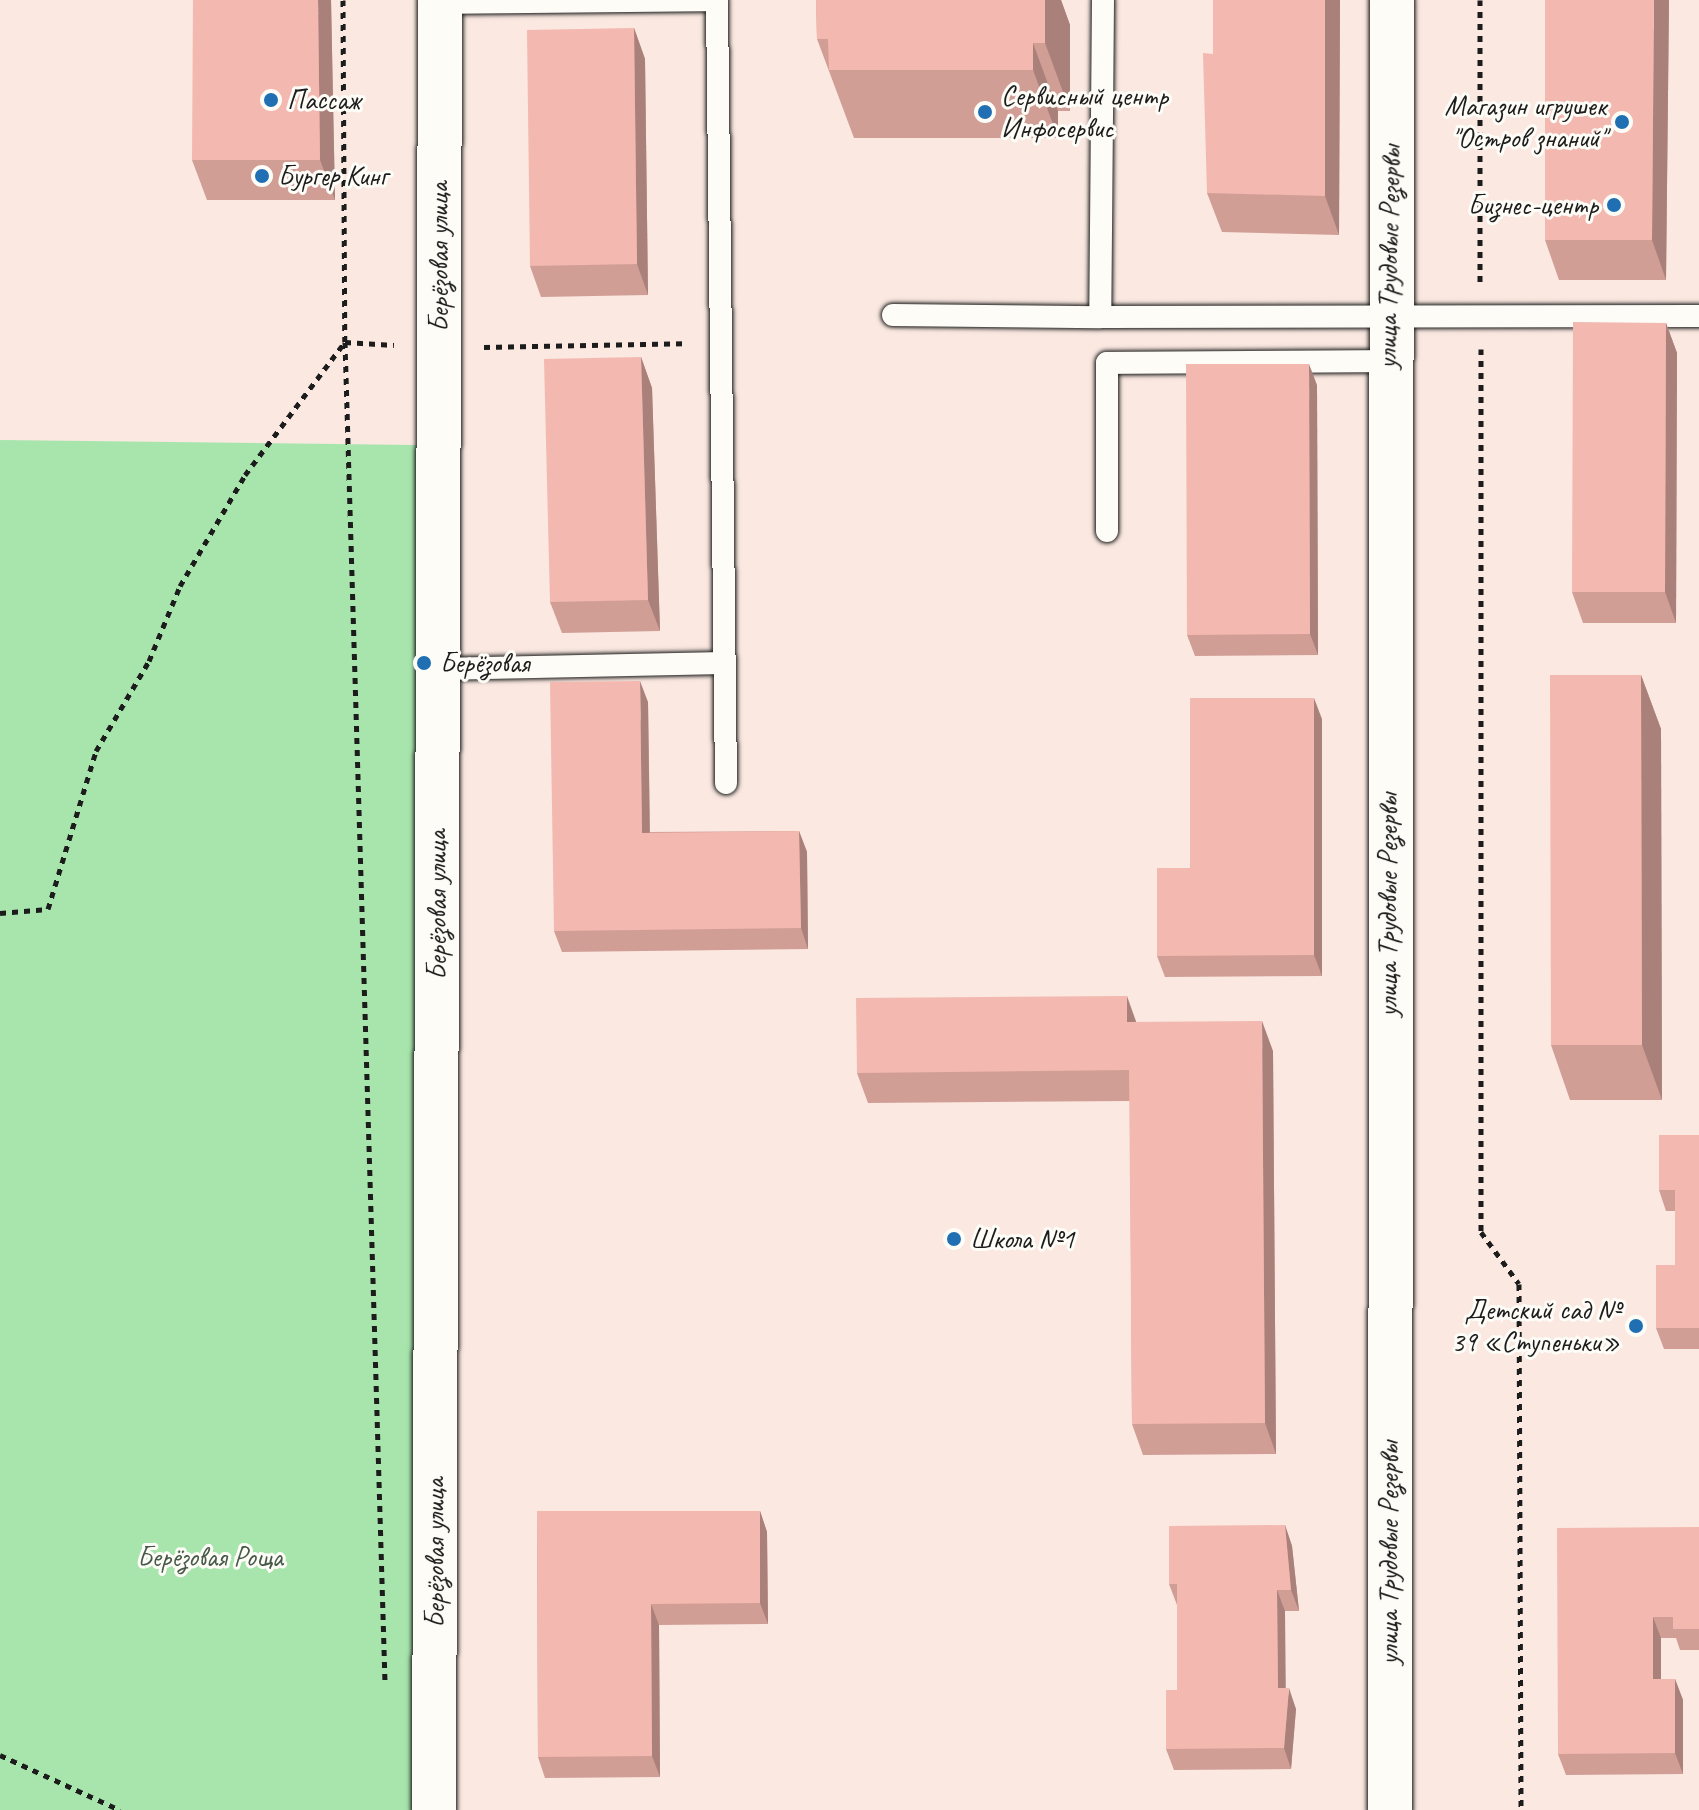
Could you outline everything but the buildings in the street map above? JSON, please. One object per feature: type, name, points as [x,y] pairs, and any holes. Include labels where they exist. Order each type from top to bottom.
[{"type":"street","name":"улица Трудовые Резервы","points":[[1390,1810],[1388,315],[1392,0]]},
{"type":"street","name":"Берёзовая улица","points":[[434,1810],[440,2]]},
{"type":"lane","points":[[1100,317],[1103,0]]},
{"type":"lane","points":[[440,2],[717,1],[726,783]]},
{"type":"lane","points":[[893,315],[1699,316]]},
{"type":"lane","points":[[1107,531],[1107,363],[1388,361]]},
{"type":"lane","points":[[438,669],[725,663]]},
{"type":"path","points":[[343,0],[345,342],[385,1698]]},
{"type":"path","points":[[1480,0],[1481,1232],[1519,1284],[1521,1810]]},
{"type":"path","points":[[345,342],[439,348],[721,342]]},
{"type":"path","points":[[0,913],[48,909],[96,751],[149,661],[180,586],[245,475],[345,342]]},
{"type":"path","points":[[0,1755],[120,1810]]},
{"type":"green space","name":"Берёзовая Роща","points":[[0,440],[416,445],[422,1810],[0,1810]]},
{"type":"place","name":"Пассаж","points":[[271,100]]},
{"type":"place","name":"Сервисный центр Инфосервис","points":[[985,112]]},
{"type":"place","name":"Магазин игрушек \"Остров знаний\"","points":[[1622,122]]},
{"type":"place","name":"Бургер Кинг","points":[[262,176]]},
{"type":"place","name":"Бизнес-центр","points":[[1614,205]]},
{"type":"place","name":"Берёзовая","points":[[424,663]]},
{"type":"place","name":"Школа №1","points":[[954,1239]]},
{"type":"place","name":"Детский сад № 39 «Ступеньки»","points":[[1636,1326]]}]
